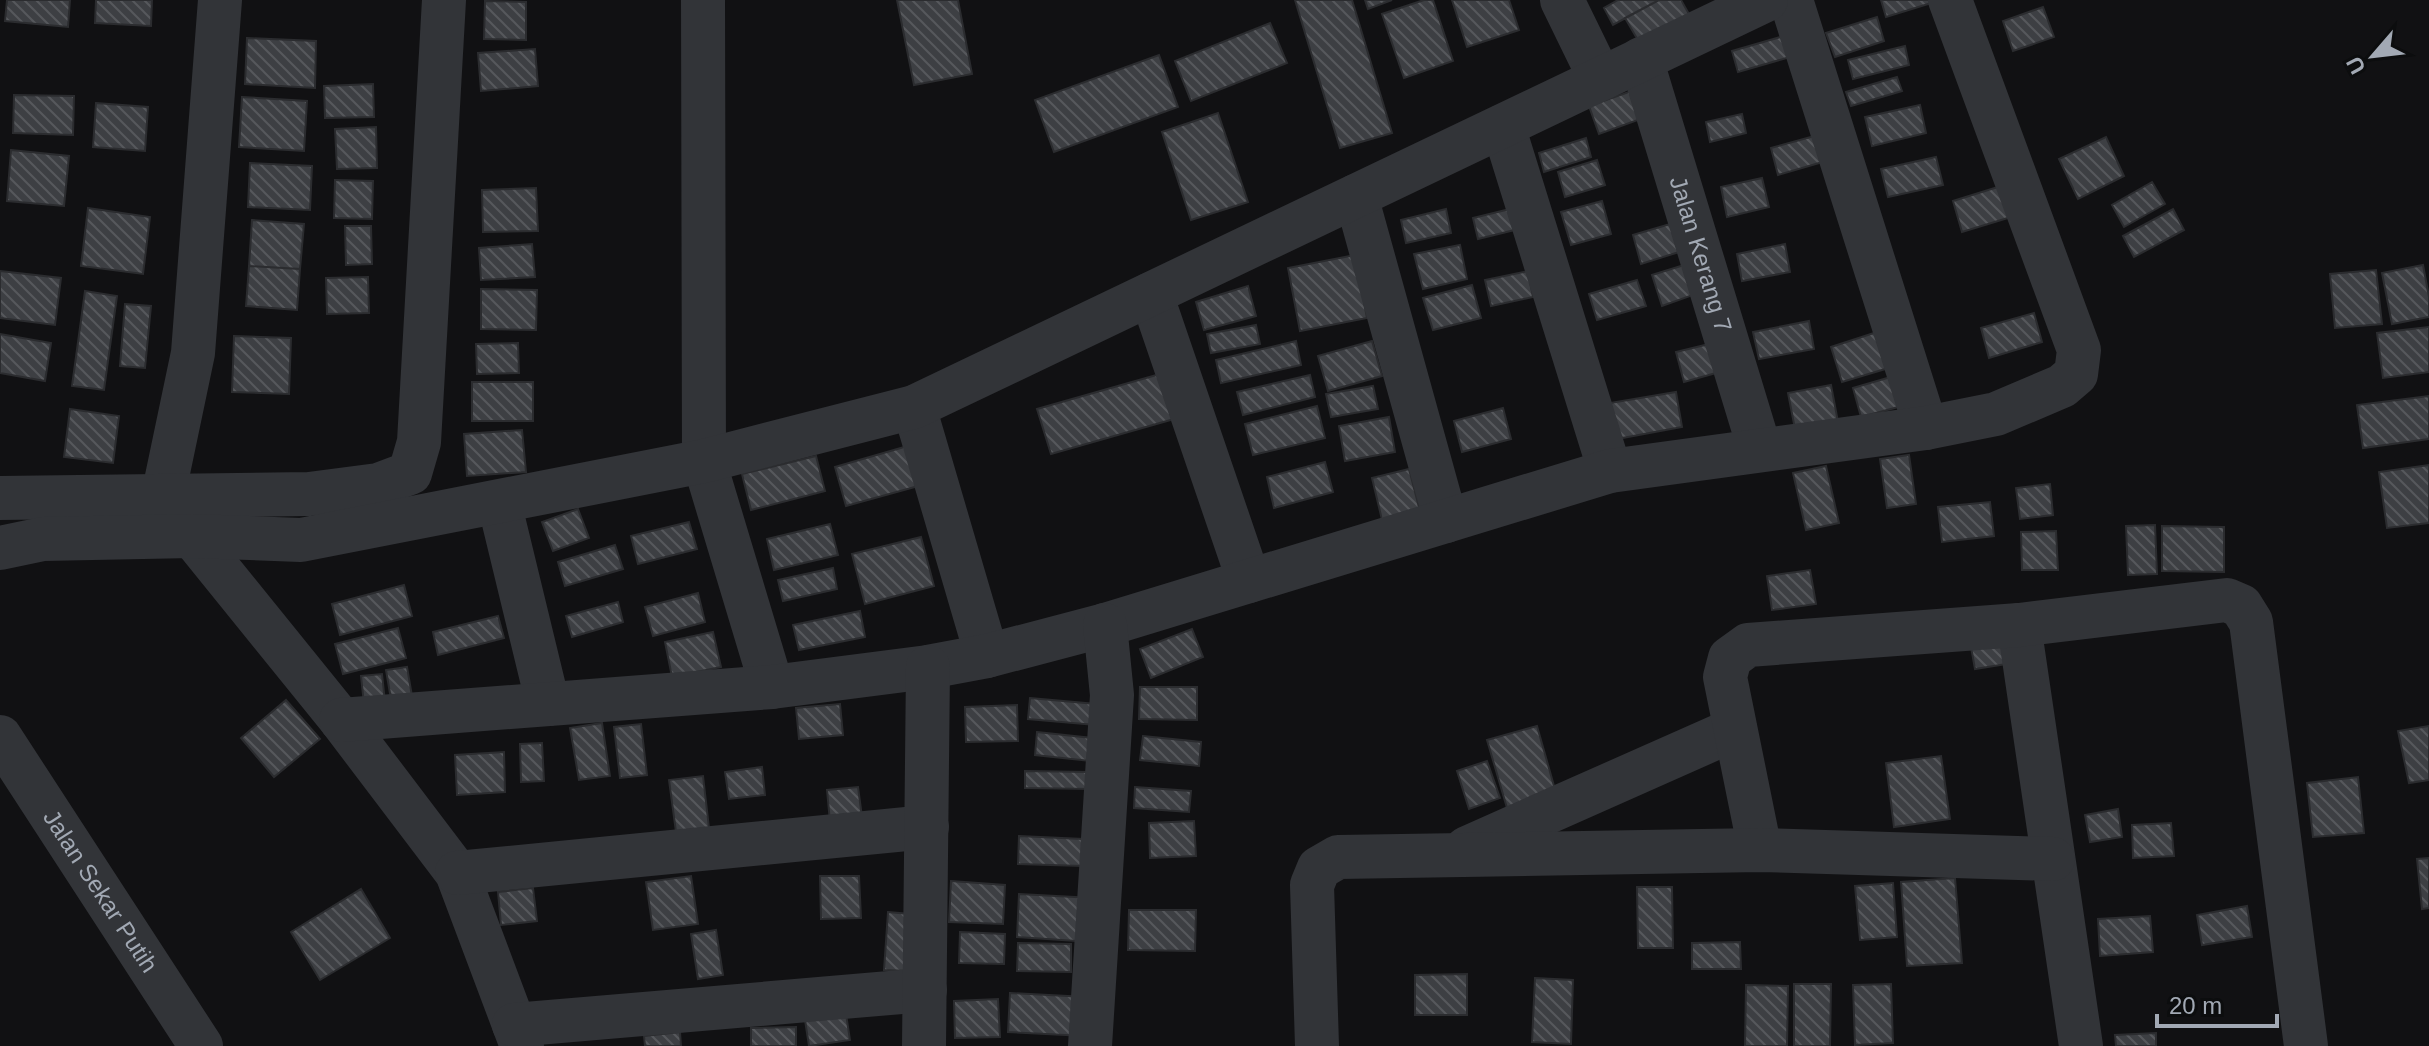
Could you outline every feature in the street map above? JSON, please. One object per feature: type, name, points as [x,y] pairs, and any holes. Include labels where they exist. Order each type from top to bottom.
[{"type":"street","points":[[163,496],[193,353],[220,0]]},
{"type":"street","points":[[0,498],[309,494],[378,485],[410,473],[419,442],[444,0]]},
{"type":"street","points":[[703,0],[704,461],[772,687]]},
{"type":"street","points":[[1562,0],[1600,78]]},
{"type":"street","points":[[0,548],[43,539],[192,536],[301,540],[704,461],[914,407],[1766,0]]},
{"type":"street","points":[[1791,0],[1926,428]]},
{"type":"street","points":[[341,720],[772,687],[928,667],[987,656],[1105,625],[1610,471],[1926,428],[1996,414],[2062,386],[2076,374],[2079,350],[1950,0]]},
{"type":"street","name":"Jalan Kerang 7","points":[[1641,59],[1760,450]]},
{"type":"street","points":[[1503,126],[1610,471]]},
{"type":"street","points":[[1356,196],[1446,521]]},
{"type":"street","points":[[1151,294],[1249,581]]},
{"type":"street","points":[[914,407],[987,656]]},
{"type":"street","points":[[499,502],[548,704]]},
{"type":"street","points":[[192,536],[341,720],[457,873],[518,1035],[925,990]]},
{"type":"street","points":[[1760,850],[1725,677],[1730,658],[1748,645],[2019,625],[2227,600],[2241,606],[2251,622],[2306,1046]]},
{"type":"street","points":[[1090,1046],[1112,695],[1105,625]]},
{"type":"street","points":[[2019,625],[2081,1046]]},
{"type":"street","points":[[924,1046],[928,667]]},
{"type":"street","points":[[1450,855],[1735,729]]},
{"type":"street","name":"Jalan Sekar Putih","points":[[0,737],[201,1046]]},
{"type":"street","points":[[457,873],[927,827]]},
{"type":"street","points":[[1317,1046],[1312,885],[1319,868],[1338,857],[1760,850],[2053,859]]},
{"type":"building","points":[[7,0],[70,0],[68,27],[5,21]]},
{"type":"building","points":[[96,0],[152,0],[151,26],[95,23]]},
{"type":"building","points":[[897,0],[958,0],[972,74],[914,85]]},
{"type":"building","points":[[1295,0],[1352,0],[1392,133],[1340,148]]},
{"type":"building","points":[[1365,0],[1392,0],[1368,9]]},
{"type":"building","points":[[1433,0],[1453,61],[1404,78],[1382,14]]},
{"type":"building","points":[[1452,0],[1509,0],[1519,30],[1467,47]]},
{"type":"building","points":[[1618,0],[1659,0],[1613,25],[1604,8]]},
{"type":"building","points":[[1659,0],[1681,0],[1689,14],[1639,42],[1625,18]]},
{"type":"building","points":[[1881,0],[1941,0],[1886,17]]},
{"type":"building","points":[[485,1],[526,2],[526,40],[484,39]]},
{"type":"building","points":[[2043,7],[2054,37],[2013,51],[2003,21]]},
{"type":"building","points":[[1877,17],[1884,41],[1835,57],[1826,33]]},
{"type":"building","points":[[1270,23],[1287,63],[1191,101],[1175,61]]},
{"type":"building","points":[[1784,36],[1790,57],[1738,72],[1732,51]]},
{"type":"building","points":[[247,38],[316,41],[315,88],[245,84]]},
{"type":"building","points":[[1905,46],[1909,65],[1853,79],[1848,60]]},
{"type":"building","points":[[535,49],[538,86],[481,91],[478,53]]},
{"type":"building","points":[[1159,55],[1178,107],[1054,152],[1035,100]]},
{"type":"building","points":[[1897,77],[1902,91],[1851,106],[1846,92]]},
{"type":"building","points":[[373,84],[374,117],[325,118],[324,86]]},
{"type":"building","points":[[1640,88],[1649,116],[1599,134],[1589,106]]},
{"type":"building","points":[[14,95],[74,96],[73,135],[13,133]]},
{"type":"building","points":[[242,97],[307,101],[304,151],[239,147]]},
{"type":"building","points":[[96,103],[148,107],[145,151],[93,147]]},
{"type":"building","points":[[1920,105],[1926,133],[1872,146],[1865,117]]},
{"type":"building","points":[[1218,113],[1248,202],[1191,220],[1162,132]]},
{"type":"building","points":[[1742,114],[1746,133],[1710,142],[1706,122]]},
{"type":"building","points":[[376,127],[377,168],[337,169],[335,129]]},
{"type":"building","points":[[1818,135],[1826,161],[1778,175],[1771,148]]},
{"type":"building","points":[[2106,137],[2124,176],[2078,199],[2059,159]]},
{"type":"building","points":[[1586,138],[1591,157],[1544,172],[1539,153]]},
{"type":"building","points":[[11,150],[69,156],[64,206],[7,201]]},
{"type":"building","points":[[1936,157],[1943,185],[1888,197],[1881,169]]},
{"type":"building","points":[[1597,160],[1605,185],[1565,197],[1558,172]]},
{"type":"building","points":[[250,163],[312,166],[310,210],[248,207]]},
{"type":"building","points":[[1762,178],[1769,207],[1727,217],[1721,187]]},
{"type":"building","points":[[335,180],[373,181],[372,219],[334,218]]},
{"type":"building","points":[[2152,182],[2165,204],[2124,227],[2112,205]]},
{"type":"building","points":[[2001,186],[2011,217],[1962,232],[1953,201]]},
{"type":"building","points":[[536,188],[538,231],[483,232],[482,190]]},
{"type":"building","points":[[1602,201],[1611,234],[1571,245],[1561,212]]},
{"type":"building","points":[[1518,207],[1523,228],[1478,239],[1473,218]]},
{"type":"building","points":[[88,208],[150,217],[143,274],[81,266]]},
{"type":"building","points":[[1446,209],[1451,233],[1406,243],[1401,220]]},
{"type":"building","points":[[2173,209],[2184,230],[2134,257],[2123,236]]},
{"type":"building","points":[[252,220],[304,224],[300,269],[249,266]]},
{"type":"building","points":[[1670,224],[1679,252],[1641,264],[1633,235]]},
{"type":"building","points":[[345,226],[371,226],[372,264],[346,265]]},
{"type":"building","points":[[532,244],[535,277],[481,280],[479,248]]},
{"type":"building","points":[[1785,244],[1790,272],[1742,281],[1737,254]]},
{"type":"building","points":[[1460,245],[1467,279],[1423,289],[1414,254]]},
{"type":"building","points":[[1355,255],[1367,318],[1300,331],[1288,268]]},
{"type":"building","points":[[1684,265],[1693,295],[1662,306],[1652,275]]},
{"type":"building","points":[[2423,265],[2429,317],[2392,324],[2382,273]]},
{"type":"building","points":[[249,266],[300,269],[297,310],[246,306]]},
{"type":"building","points":[[2376,270],[2382,324],[2335,328],[2330,274]]},
{"type":"building","points":[[0,271],[61,278],[55,325],[0,318]]},
{"type":"building","points":[[1528,271],[1533,297],[1491,306],[1485,280]]},
{"type":"building","points":[[368,277],[369,313],[327,314],[326,278]]},
{"type":"building","points":[[1637,280],[1646,306],[1597,320],[1589,294]]},
{"type":"building","points":[[1472,285],[1481,318],[1433,330],[1423,298]]},
{"type":"building","points":[[1248,286],[1256,316],[1204,330],[1196,302]]},
{"type":"building","points":[[481,289],[537,290],[536,330],[481,329]]},
{"type":"building","points":[[85,291],[117,296],[104,390],[72,386]]},
{"type":"building","points":[[125,304],[151,306],[145,368],[120,366]]},
{"type":"building","points":[[2034,313],[2042,342],[1989,358],[1981,328]]},
{"type":"building","points":[[1809,321],[1814,349],[1759,359],[1753,332]]},
{"type":"building","points":[[1256,325],[1260,344],[1211,353],[1207,334]]},
{"type":"building","points":[[2429,327],[2429,372],[2383,378],[2377,333]]},
{"type":"building","points":[[1880,331],[1892,367],[1842,382],[1831,347]]},
{"type":"building","points":[[0,334],[51,343],[45,381],[0,373]]},
{"type":"building","points":[[234,336],[291,338],[289,394],[232,392]]},
{"type":"building","points":[[1296,341],[1301,365],[1221,383],[1216,360]]},
{"type":"building","points":[[1372,341],[1382,376],[1328,391],[1318,356]]},
{"type":"building","points":[[518,343],[519,373],[477,374],[476,344]]},
{"type":"building","points":[[1709,344],[1716,373],[1684,382],[1676,352]]},
{"type":"building","points":[[1167,372],[1181,417],[1051,454],[1037,409]]},
{"type":"building","points":[[1310,375],[1315,397],[1243,415],[1237,392]]},
{"type":"building","points":[[1894,376],[1902,406],[1861,417],[1853,388]]},
{"type":"building","points":[[472,382],[533,382],[533,421],[472,421]]},
{"type":"building","points":[[1831,385],[1838,422],[1795,429],[1788,393]]},
{"type":"building","points":[[1373,386],[1378,409],[1331,417],[1326,394]]},
{"type":"building","points":[[1676,392],[1682,427],[1617,439],[1610,403]]},
{"type":"building","points":[[2429,396],[2429,439],[2363,448],[2357,405]]},
{"type":"building","points":[[1317,406],[1325,438],[1253,455],[1245,424]]},
{"type":"building","points":[[1503,408],[1511,439],[1462,452],[1454,421]]},
{"type":"building","points":[[70,409],[119,416],[113,463],[64,457]]},
{"type":"building","points":[[1389,417],[1395,452],[1345,461],[1339,426]]},
{"type":"building","points":[[522,430],[526,472],[467,476],[464,434]]},
{"type":"building","points":[[911,445],[922,485],[846,506],[835,467]]},
{"type":"building","points":[[1909,455],[1916,504],[1887,508],[1880,459]]},
{"type":"building","points":[[816,456],[825,491],[751,510],[742,474]]},
{"type":"building","points":[[1325,462],[1333,492],[1274,508],[1267,477]]},
{"type":"building","points":[[2429,465],[2429,523],[2387,528],[2379,472]]},
{"type":"building","points":[[1826,466],[1839,523],[1806,530],[1793,473]]},
{"type":"building","points":[[1409,469],[1421,515],[1383,524],[1372,478]]},
{"type":"building","points":[[2050,484],[2053,515],[2020,519],[2016,488]]},
{"type":"building","points":[[1990,502],[1994,536],[1942,542],[1938,507]]},
{"type":"building","points":[[578,509],[589,538],[553,551],[542,522]]},
{"type":"building","points":[[689,522],[697,549],[638,564],[631,536]]},
{"type":"building","points":[[830,524],[838,555],[774,570],[767,539]]},
{"type":"building","points":[[2155,525],[2157,574],[2128,575],[2126,526]]},
{"type":"building","points":[[2162,526],[2224,527],[2224,572],[2162,571]]},
{"type":"building","points":[[2056,531],[2058,570],[2022,570],[2021,532]]},
{"type":"building","points":[[921,537],[934,586],[865,604],[852,554]]},
{"type":"building","points":[[615,545],[623,569],[565,586],[558,562]]},
{"type":"building","points":[[833,568],[837,589],[783,601],[778,580]]},
{"type":"building","points":[[1810,570],[1816,604],[1772,610],[1767,576]]},
{"type":"building","points":[[404,585],[412,616],[340,635],[332,604]]},
{"type":"building","points":[[698,593],[705,622],[653,636],[645,607]]},
{"type":"building","points":[[618,602],[623,622],[572,637],[566,616]]},
{"type":"building","points":[[860,611],[865,637],[799,650],[793,625]]},
{"type":"building","points":[[498,616],[504,638],[438,655],[433,632]]},
{"type":"building","points":[[398,628],[406,658],[343,674],[335,644]]},
{"type":"building","points":[[1192,629],[1203,657],[1151,678],[1140,649]]},
{"type":"building","points":[[713,632],[721,667],[672,677],[665,642]]},
{"type":"building","points":[[2009,641],[2013,663],[1975,669],[1971,647]]},
{"type":"building","points":[[407,667],[413,702],[392,705],[386,670]]},
{"type":"building","points":[[382,674],[385,702],[364,704],[361,676]]},
{"type":"building","points":[[1140,687],[1197,687],[1197,720],[1139,719]]},
{"type":"building","points":[[1030,698],[1096,704],[1095,725],[1028,719]]},
{"type":"building","points":[[286,700],[320,739],[274,777],[241,738]]},
{"type":"building","points":[[840,704],[843,735],[799,739],[796,708]]},
{"type":"building","points":[[1017,705],[1018,741],[966,742],[965,707]]},
{"type":"building","points":[[602,723],[610,776],[579,780],[570,728]]},
{"type":"building","points":[[641,724],[647,775],[620,778],[614,727]]},
{"type":"building","points":[[1537,726],[1556,793],[1507,808],[1487,740]]},
{"type":"building","points":[[2429,726],[2429,780],[2409,783],[2398,731]]},
{"type":"building","points":[[1037,732],[1092,738],[1090,761],[1035,755]]},
{"type":"building","points":[[1143,736],[1201,742],[1199,766],[1140,760]]},
{"type":"building","points":[[542,743],[544,781],[521,782],[520,744]]},
{"type":"building","points":[[504,752],[505,792],[457,795],[455,755]]},
{"type":"building","points":[[1941,756],[1950,819],[1894,827],[1886,763]]},
{"type":"building","points":[[1487,761],[1500,798],[1469,809],[1457,771]]},
{"type":"building","points":[[762,767],[765,795],[729,799],[725,772]]},
{"type":"building","points":[[1025,771],[1090,772],[1090,789],[1025,788]]},
{"type":"building","points":[[703,776],[709,828],[676,832],[669,780]]},
{"type":"building","points":[[2358,777],[2364,833],[2313,837],[2307,783]]},
{"type":"building","points":[[858,787],[862,817],[830,822],[827,790]]},
{"type":"building","points":[[1135,787],[1191,791],[1189,812],[1134,808]]},
{"type":"building","points":[[2118,809],[2122,837],[2090,842],[2085,815]]},
{"type":"building","points":[[1194,821],[1196,856],[1150,858],[1149,823]]},
{"type":"building","points":[[2171,823],[2174,856],[2133,858],[2132,825]]},
{"type":"building","points":[[1019,836],[1083,839],[1082,866],[1018,864]]},
{"type":"building","points":[[2429,858],[2429,908],[2422,909],[2417,859]]},
{"type":"building","points":[[691,876],[698,924],[653,930],[646,882]]},
{"type":"building","points":[[820,876],[859,876],[861,918],[821,919]]},
{"type":"building","points":[[1955,878],[1962,963],[1907,966],[1901,882]]},
{"type":"building","points":[[951,881],[1005,885],[1003,924],[949,922]]},
{"type":"building","points":[[1893,883],[1897,937],[1860,940],[1855,886]]},
{"type":"building","points":[[1637,887],[1672,887],[1673,948],[1638,948]]},
{"type":"building","points":[[533,888],[537,921],[501,925],[498,892]]},
{"type":"building","points":[[361,889],[390,938],[320,980],[291,932]]},
{"type":"building","points":[[1019,894],[1093,898],[1091,942],[1017,937]]},
{"type":"building","points":[[2247,906],[2252,937],[2202,945],[2197,915]]},
{"type":"building","points":[[1129,910],[1196,910],[1195,951],[1128,950]]},
{"type":"building","points":[[888,912],[910,914],[907,971],[884,970]]},
{"type":"building","points":[[2150,916],[2153,952],[2100,956],[2098,919]]},
{"type":"building","points":[[716,930],[723,975],[698,979],[691,934]]},
{"type":"building","points":[[960,932],[1005,934],[1004,964],[959,963]]},
{"type":"building","points":[[1740,942],[1741,969],[1692,969],[1692,943]]},
{"type":"building","points":[[1018,943],[1071,944],[1071,972],[1017,971]]},
{"type":"building","points":[[1467,974],[1467,1015],[1415,1015],[1415,975]]},
{"type":"building","points":[[1535,978],[1573,980],[1571,1044],[1532,1042]]},
{"type":"building","points":[[1794,984],[1831,984],[1830,1046],[1794,1046]]},
{"type":"building","points":[[1891,984],[1893,1043],[1855,1045],[1853,985]]},
{"type":"building","points":[[1746,985],[1788,986],[1787,1046],[1745,1046]]},
{"type":"building","points":[[1010,993],[1086,997],[1084,1036],[1008,1032]]},
{"type":"building","points":[[998,999],[1000,1037],[955,1038],[954,1001]]},
{"type":"building","points":[[846,1014],[850,1040],[809,1046],[805,1020]]},
{"type":"building","points":[[796,1027],[796,1046],[751,1046],[751,1028]]},
{"type":"building","points":[[680,1032],[681,1046],[645,1046],[644,1036]]},
{"type":"building","points":[[2156,1033],[2156,1046],[2116,1046],[2115,1035]]}]
